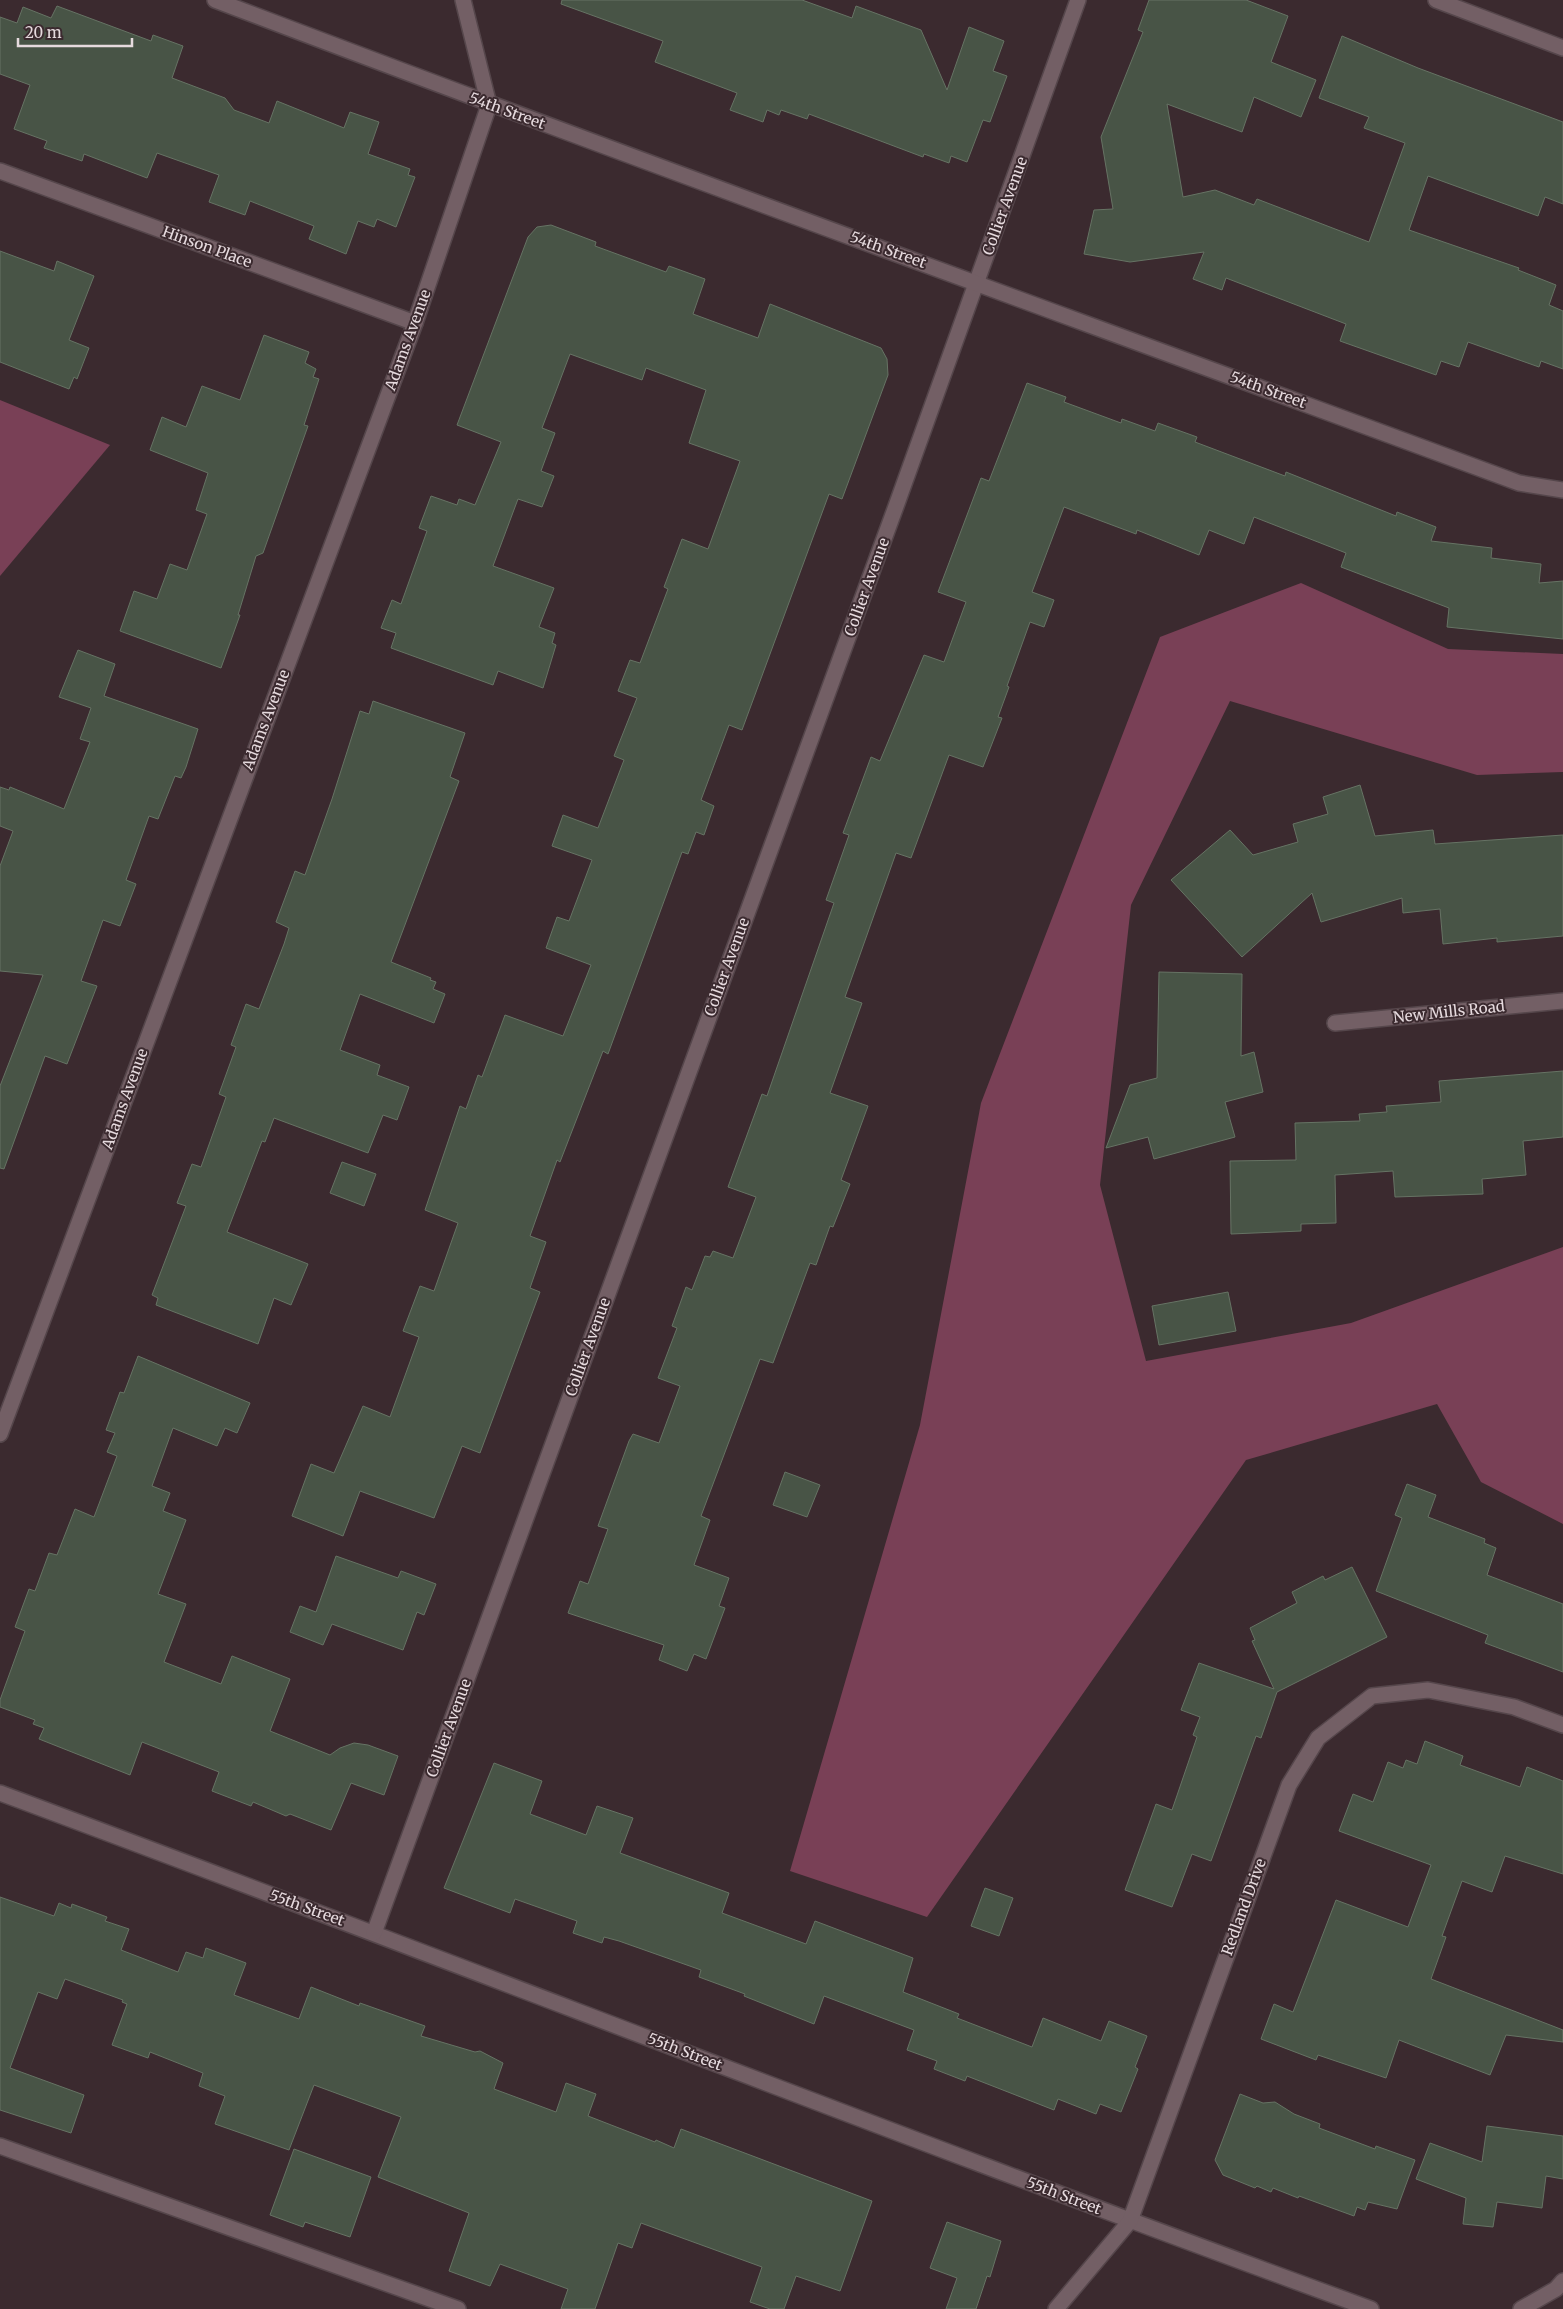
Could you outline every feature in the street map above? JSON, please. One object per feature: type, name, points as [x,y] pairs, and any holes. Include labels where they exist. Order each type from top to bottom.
[{"type":"street","name":"54th Street","points":[[215,0],[489,105],[978,282],[1519,484],[1563,490]]},
{"type":"street","points":[[463,0],[489,105]]},
{"type":"street","name":"Collier Avenue","points":[[374,1933],[978,282],[1078,0]]},
{"type":"street","points":[[1436,0],[1563,48]]},
{"type":"street","name":"Adams Avenue","points":[[0,1434],[414,323],[489,105]]},
{"type":"street","name":"Hinson Place","points":[[0,170],[414,323]]},
{"type":"street","name":"New Mills Road","points":[[1335,1023],[1563,1001]]},
{"type":"street","name":"Redland Drive","points":[[1056,2309],[1130,2221],[1289,1785],[1318,1738],[1372,1696],[1428,1690],[1514,1707],[1563,1725]]},
{"type":"street","name":"55th Street","points":[[0,1793],[374,1933],[1130,2221],[1372,2309]]},
{"type":"street","points":[[0,2146],[458,2309]]},
{"type":"street","points":[[1521,2309],[1556,2289],[1563,2282]]},
{"type":"shaded area","points":[[0,400],[110,445],[0,576]]},
{"type":"shaded area","points":[[1301,583],[1448,649],[1563,654],[1563,772],[1477,775],[1230,701],[1131,905],[1100,1185],[1146,1361],[1351,1323],[1563,1247],[1563,1524],[1481,1482],[1437,1404],[1246,1460],[927,1917],[790,1871],[920,1425],[981,1103],[1160,637]]},
{"type":"building","points":[[562,0],[802,0],[852,18],[856,6],[921,30],[947,90],[969,27],[1004,41],[993,71],[1007,76],[990,122],[983,120],[967,162],[951,156],[949,163],[924,154],[923,157],[809,114],[807,119],[781,110],[779,115],[767,110],[763,122],[730,110],[737,93],[655,62],[663,41],[561,4]]},
{"type":"building","points":[[1149,0],[1246,0],[1288,16],[1271,62],[1316,80],[1301,117],[1254,97],[1242,132],[1167,104],[1183,197],[1215,190],[1254,205],[1257,199],[1369,242],[1405,143],[1364,128],[1369,117],[1319,98],[1342,36],[1418,68],[1563,122],[1563,204],[1545,197],[1538,216],[1428,176],[1409,230],[1519,268],[1518,270],[1556,285],[1549,305],[1563,311],[1563,369],[1541,361],[1539,367],[1468,342],[1459,367],[1441,361],[1436,375],[1340,341],[1346,324],[1226,278],[1222,290],[1193,279],[1204,252],[1130,262],[1084,254],[1094,210],[1113,209],[1101,137],[1143,32],[1138,30]]},
{"type":"building","points":[[57,6],[151,41],[153,35],[183,46],[172,78],[225,98],[234,110],[269,123],[277,101],[344,128],[350,112],[379,122],[368,154],[410,169],[408,175],[415,177],[396,227],[377,219],[374,227],[358,221],[346,254],[309,239],[314,226],[250,201],[245,215],[209,202],[219,175],[157,153],[147,178],[84,154],[82,161],[44,148],[47,141],[14,129],[30,85],[0,74],[0,17],[17,23],[23,7],[51,18]]},
{"type":"building","points":[[551,225],[596,242],[595,246],[666,272],[669,266],[705,279],[693,314],[758,338],[770,304],[881,348],[887,359],[888,375],[842,499],[829,494],[742,730],[729,725],[701,800],[714,806],[704,835],[696,832],[688,854],[682,852],[608,1054],[603,1051],[560,1162],[557,1160],[530,1236],[546,1242],[530,1288],[540,1292],[480,1453],[462,1446],[434,1518],[360,1491],[343,1536],[292,1516],[311,1464],[334,1473],[363,1406],[390,1417],[419,1337],[403,1331],[420,1286],[434,1291],[458,1223],[425,1210],[460,1106],[466,1109],[478,1075],[482,1077],[505,1015],[563,1036],[591,965],[546,948],[557,917],[569,921],[592,860],[552,846],[563,815],[598,828],[624,760],[614,756],[637,698],[618,691],[630,660],[640,663],[668,589],[664,587],[682,539],[708,549],[740,461],[689,443],[706,390],[646,368],[642,380],[570,354],[542,428],[555,433],[541,471],[554,476],[542,507],[518,499],[493,566],[554,588],[539,627],[555,633],[552,643],[556,645],[543,688],[498,671],[493,685],[391,648],[396,633],[381,628],[392,600],[401,604],[427,531],[419,528],[431,496],[457,505],[459,499],[475,505],[501,442],[457,425],[528,237],[537,227]]},
{"type":"building","points":[[0,251],[54,271],[57,261],[94,276],[69,340],[89,348],[77,379],[74,377],[69,389],[0,362]]},
{"type":"building","points":[[264,335],[309,352],[305,363],[316,369],[313,377],[319,379],[304,425],[308,426],[263,553],[256,556],[238,615],[240,615],[221,668],[120,631],[134,591],[157,599],[170,564],[187,570],[207,514],[196,510],[208,473],[150,450],[162,417],[186,427],[202,386],[240,400]]},
{"type":"building","points":[[1027,383],[1066,397],[1064,402],[1121,423],[1122,419],[1155,431],[1158,423],[1197,437],[1195,442],[1285,476],[1286,472],[1396,516],[1397,512],[1436,527],[1431,541],[1492,548],[1491,558],[1541,564],[1539,583],[1563,581],[1563,639],[1447,627],[1449,608],[1341,567],[1346,553],[1254,517],[1244,544],[1209,530],[1199,555],[1137,530],[1136,534],[1064,507],[1032,592],[1054,600],[1044,627],[1030,622],[1007,686],[1009,687],[998,717],[1002,718],[983,767],[949,755],[911,858],[896,853],[845,997],[862,1003],[830,1093],[868,1106],[841,1180],[850,1184],[833,1227],[830,1226],[816,1265],[810,1263],[773,1363],[760,1359],[701,1516],[710,1520],[694,1565],[729,1578],[719,1606],[725,1608],[706,1659],[694,1654],[687,1671],[659,1660],[664,1645],[568,1613],[580,1581],[588,1584],[608,1529],[598,1526],[629,1441],[633,1434],[659,1443],[680,1386],[658,1378],[677,1328],[672,1326],[686,1287],[692,1290],[705,1256],[710,1257],[713,1251],[733,1258],[756,1197],[728,1187],[762,1094],[767,1096],[834,903],[826,900],[849,835],[843,833],[871,757],[880,761],[924,655],[944,662],[966,602],[938,592],[981,478],[989,481]]},
{"type":"building","points":[[78,650],[115,664],[104,696],[198,729],[186,767],[181,778],[175,776],[158,819],[149,816],[126,880],[136,884],[120,926],[103,920],[81,981],[97,986],[67,1064],[45,1056],[4,1169],[0,1168],[0,1086],[43,975],[0,971],[0,866],[13,831],[0,826],[0,787],[9,790],[10,787],[64,809],[90,742],[80,739],[91,708],[59,697]]},
{"type":"building","points":[[373,701],[465,733],[450,777],[459,781],[391,962],[431,978],[430,980],[436,982],[433,989],[445,994],[434,1023],[360,994],[340,1050],[380,1065],[377,1075],[409,1087],[397,1120],[383,1115],[368,1153],[274,1118],[265,1142],[262,1141],[227,1232],[308,1264],[291,1305],[274,1298],[258,1344],[156,1305],[158,1298],[152,1295],[186,1206],[177,1203],[192,1164],[201,1167],[226,1097],[219,1094],[236,1047],[231,1045],[246,1004],[259,1009],[284,944],[289,928],[276,922],[295,871],[305,875],[360,711],[369,714]]},
{"type":"building","points":[[1360,785],[1375,836],[1433,830],[1435,844],[1563,835],[1563,936],[1497,942],[1497,938],[1443,944],[1440,909],[1403,913],[1402,898],[1321,922],[1312,893],[1242,957],[1171,880],[1230,830],[1253,855],[1298,842],[1293,824],[1328,814],[1323,797]]},
{"type":"building","points":[[1159,972],[1242,974],[1241,1056],[1254,1052],[1263,1092],[1225,1102],[1235,1137],[1154,1159],[1148,1137],[1106,1148],[1130,1085],[1157,1078]]},
{"type":"building","points":[[1563,1071],[1563,1137],[1523,1141],[1526,1175],[1482,1179],[1483,1194],[1395,1197],[1393,1171],[1335,1175],[1336,1223],[1301,1224],[1301,1231],[1231,1234],[1230,1161],[1296,1160],[1295,1123],[1360,1121],[1359,1114],[1387,1112],[1386,1106],[1441,1102],[1439,1081]]},
{"type":"building","points":[[342,1162],[376,1174],[364,1206],[330,1193]]},
{"type":"building","points":[[1228,1292],[1236,1331],[1159,1345],[1152,1306]]},
{"type":"building","points":[[138,1356],[250,1403],[237,1433],[225,1428],[217,1446],[173,1428],[152,1486],[170,1493],[163,1511],[186,1520],[158,1594],[186,1604],[164,1662],[221,1684],[232,1656],[290,1679],[270,1731],[330,1755],[340,1748],[354,1743],[368,1745],[398,1756],[384,1795],[351,1783],[331,1830],[290,1814],[286,1816],[253,1802],[251,1806],[212,1791],[219,1772],[142,1742],[130,1775],[39,1739],[44,1728],[33,1724],[35,1720],[0,1707],[0,1700],[25,1631],[15,1627],[29,1589],[35,1591],[49,1553],[57,1555],[75,1509],[94,1517],[117,1456],[107,1452],[115,1433],[106,1430],[120,1392],[124,1393]]},
{"type":"building","points":[[785,1472],[820,1485],[807,1517],[773,1505]]},
{"type":"building","points":[[1407,1484],[1436,1495],[1428,1517],[1485,1539],[1484,1543],[1496,1548],[1487,1575],[1563,1604],[1563,1672],[1485,1643],[1488,1635],[1376,1591],[1402,1518],[1395,1515]]},
{"type":"building","points":[[336,1556],[398,1578],[401,1571],[436,1584],[424,1615],[417,1612],[403,1650],[332,1624],[323,1645],[290,1632],[300,1606],[316,1612]]},
{"type":"building","points":[[1352,1567],[1387,1637],[1277,1692],[1261,1738],[1256,1736],[1211,1861],[1192,1854],[1172,1907],[1125,1890],[1156,1804],[1172,1810],[1197,1737],[1193,1735],[1200,1717],[1181,1710],[1199,1663],[1274,1689],[1252,1641],[1255,1640],[1250,1628],[1297,1603],[1292,1592],[1323,1576],[1325,1580]]},
{"type":"building","points":[[1425,1741],[1463,1756],[1460,1765],[1520,1787],[1527,1767],[1563,1781],[1563,1874],[1505,1856],[1492,1892],[1462,1881],[1442,1936],[1446,1937],[1431,1979],[1563,2030],[1563,2042],[1506,2035],[1490,2075],[1399,2040],[1386,2078],[1318,2055],[1316,2060],[1261,2039],[1274,2004],[1293,2012],[1336,1900],[1408,1927],[1431,1865],[1339,1831],[1353,1794],[1373,1802],[1388,1762],[1403,1768],[1406,1760],[1417,1764]]},
{"type":"building","points":[[494,1763],[542,1781],[530,1814],[586,1835],[597,1806],[633,1818],[620,1853],[729,1893],[722,1913],[806,1944],[815,1921],[913,1958],[903,1992],[959,2014],[957,2018],[1032,2047],[1043,2018],[1101,2041],[1109,2021],[1147,2036],[1135,2067],[1138,2069],[1121,2112],[1100,2104],[1096,2114],[1058,2099],[1054,2110],[967,2076],[965,2081],[934,2069],[937,2061],[907,2050],[914,2030],[824,1996],[814,2024],[744,1996],[745,1994],[699,1977],[701,1970],[619,1941],[604,1937],[602,1943],[573,1933],[577,1921],[515,1899],[510,1913],[444,1888]]},
{"type":"building","points":[[985,1888],[1013,1898],[999,1936],[971,1926]]},
{"type":"building","points":[[0,1897],[54,1916],[59,1903],[71,1908],[72,1904],[107,1917],[105,1921],[129,1929],[121,1950],[178,1972],[186,1952],[203,1958],[206,1948],[246,1963],[234,1995],[299,2019],[311,1987],[359,2006],[360,2003],[425,2026],[421,2036],[475,2052],[480,2051],[503,2063],[494,2089],[556,2112],[566,2083],[596,2094],[588,2116],[655,2142],[656,2140],[674,2148],[681,2129],[872,2201],[840,2291],[796,2276],[784,2309],[770,2309],[750,2302],[762,2267],[641,2223],[632,2248],[618,2243],[595,2309],[561,2309],[568,2289],[500,2264],[490,2286],[449,2271],[469,2213],[378,2177],[401,2117],[314,2085],[289,2150],[215,2124],[225,2096],[199,2086],[203,2073],[150,2052],[148,2058],[112,2045],[127,2004],[122,2002],[123,2000],[65,1979],[57,1999],[38,1992],[10,2068],[84,2095],[71,2133],[0,2110]]},
{"type":"building","points":[[1240,2094],[1263,2103],[1275,2102],[1294,2114],[1320,2124],[1319,2128],[1375,2149],[1376,2146],[1415,2160],[1397,2209],[1368,2202],[1365,2210],[1357,2207],[1354,2216],[1273,2188],[1271,2192],[1257,2186],[1255,2188],[1223,2175],[1215,2160]]},
{"type":"building","points":[[1487,2126],[1563,2136],[1563,2179],[1546,2176],[1542,2208],[1497,2202],[1493,2227],[1463,2224],[1466,2198],[1416,2179],[1430,2143],[1482,2162]]},
{"type":"building","points":[[294,2149],[371,2177],[350,2237],[305,2222],[303,2227],[270,2215]]},
{"type":"building","points":[[947,2222],[1001,2241],[990,2277],[987,2276],[976,2309],[946,2309],[957,2278],[930,2268]]}]
